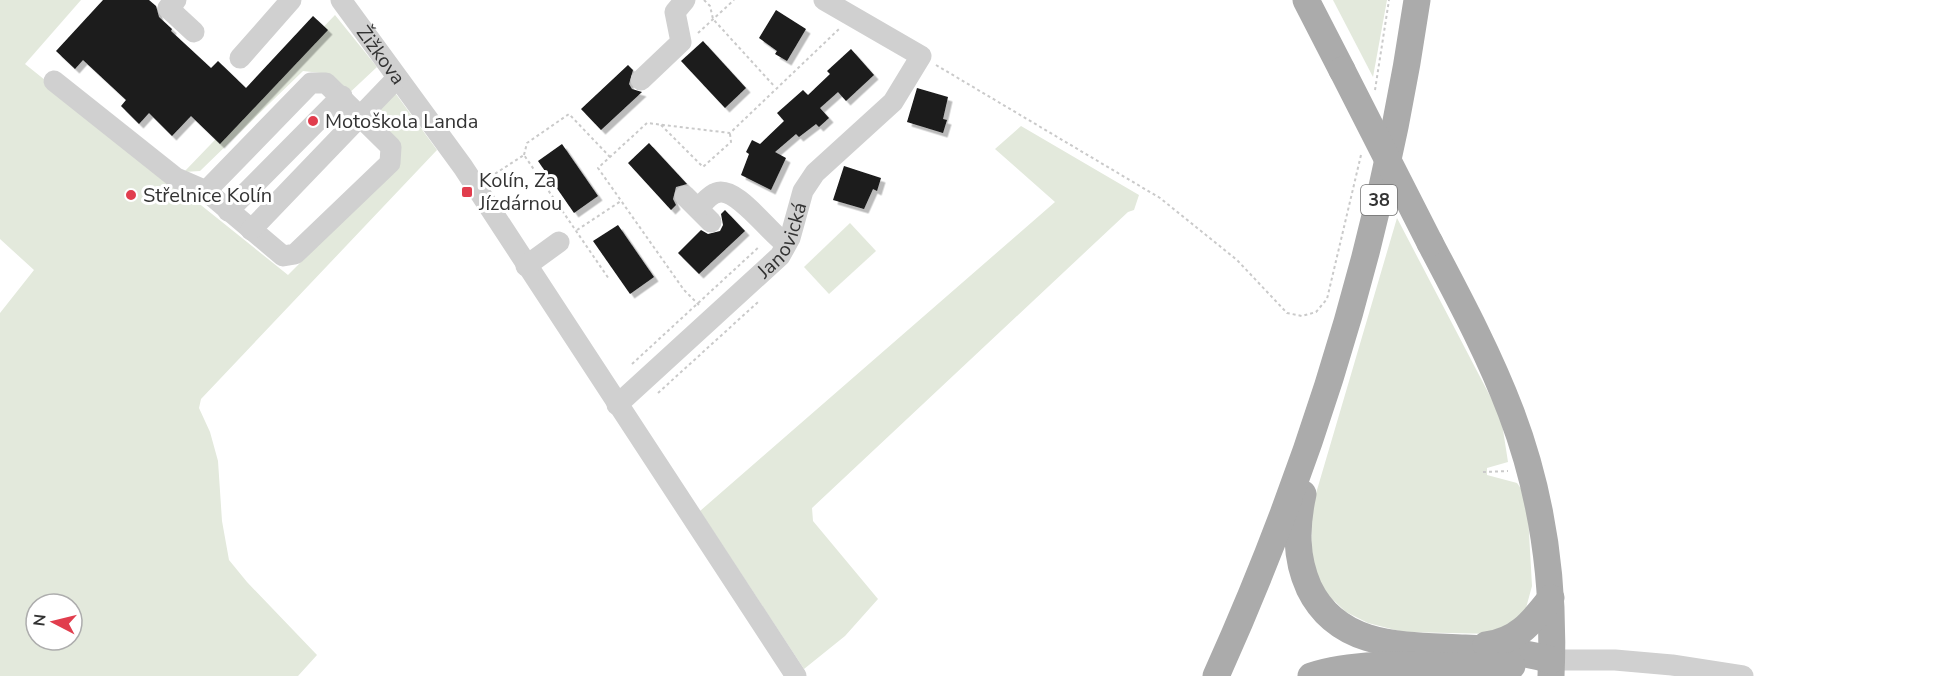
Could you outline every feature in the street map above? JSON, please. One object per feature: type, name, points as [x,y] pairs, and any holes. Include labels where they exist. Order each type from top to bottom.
[{"type":"main road","points":[[1306,0],[1431,243],[1494,370],[1512,413],[1540,514],[1551,598],[1551,668]]},
{"type":"main road","name":"38","points":[[1216,676],[1278,528],[1325,396],[1384,181],[1417,0]]},
{"type":"main road","name":"38","points":[[1325,396],[1301,504],[1297,538],[1302,568],[1315,601],[1333,620],[1364,638],[1467,658]]},
{"type":"main road","points":[[1467,658],[1517,636],[1551,598]]},
{"type":"main road","name":"38","points":[[1311,676],[1346,668],[1527,653],[1551,668]]},
{"type":"main road","points":[[1467,658],[1505,676]]},
{"type":"street","points":[[176,0],[168,8],[194,32]]},
{"type":"street","points":[[240,58],[291,0]]},
{"type":"street","name":"Žižkova","points":[[341,0],[463,167],[796,676]]},
{"type":"street","points":[[641,80],[689,45],[675,12],[685,0]]},
{"type":"street","points":[[824,0],[921,56]]},
{"type":"street","name":"Janovická","points":[[617,405],[780,256],[779,240],[803,191],[815,173],[893,102],[921,56]]},
{"type":"street","points":[[228,211],[259,198],[361,116],[397,78]]},
{"type":"street","points":[[54,81],[176,178],[206,191],[283,256],[295,254],[390,163],[391,147],[342,96],[326,83],[311,83],[206,191]]},
{"type":"street","points":[[251,230],[259,198],[291,163],[285,151],[342,96]]},
{"type":"street","points":[[698,209],[714,193],[727,191],[737,196],[779,240]]},
{"type":"street","points":[[526,266],[568,236]]},
{"type":"street","points":[[1551,668],[1615,660],[1672,665],[1743,676]]},
{"type":"path","points":[[704,0],[710,6],[713,19],[776,88]]},
{"type":"path","points":[[689,45],[695,36],[734,0]]},
{"type":"path","points":[[1373,99],[1389,0]]},
{"type":"path","points":[[730,133],[832,37],[851,16]]},
{"type":"path","points":[[921,56],[1160,198],[1237,260],[1287,312],[1302,316],[1316,312],[1327,299],[1361,154]]},
{"type":"path","points":[[609,279],[568,236],[524,155],[527,143],[569,114],[610,157]]},
{"type":"path","points":[[711,318],[684,290],[598,168],[647,123],[730,133]]},
{"type":"path","points":[[661,125],[703,167],[731,142],[730,133]]},
{"type":"path","points":[[475,187],[524,155]]},
{"type":"path","points":[[568,236],[621,201]]},
{"type":"path","points":[[658,393],[711,318],[779,240]]},
{"type":"path","points":[[632,364],[711,318],[759,300]]},
{"type":"path","points":[[1483,472],[1504,472],[1528,465]]},
{"type":"shaded area","points":[[0,0],[81,0],[25,64],[288,275],[391,172],[380,139],[377,118],[384,99],[393,90],[437,150],[201,399],[199,408],[210,432],[218,461],[222,521],[229,560],[317,655],[298,676],[0,676],[0,313],[34,270],[0,239]]},
{"type":"shaded area","points":[[1333,0],[1387,0],[1373,77]]},
{"type":"shaded area","points":[[335,15],[377,67],[345,97],[321,73],[303,71],[200,171],[184,172]]},
{"type":"shaded area","points":[[1021,126],[1139,195],[1134,210],[1128,212],[812,508],[813,521],[878,599],[845,636],[804,669],[700,511],[1055,202],[995,149]]},
{"type":"shaded area","points":[[1397,218],[1501,417],[1508,462],[1487,468],[1487,475],[1517,483],[1527,497],[1532,586],[1526,608],[1514,624],[1497,634],[1403,632],[1368,623],[1346,612],[1327,594],[1311,567],[1312,507]]},
{"type":"shaded area","points":[[850,223],[876,251],[829,294],[804,267]]},
{"type":"building","points":[[103,0],[149,0],[156,6],[159,17],[172,29],[171,31],[211,68],[218,61],[246,88],[313,16],[328,30],[220,144],[191,116],[172,136],[149,113],[139,124],[121,106],[126,100],[83,60],[75,69],[56,51]]},
{"type":"building","points":[[776,10],[806,29],[787,61],[775,54],[777,51],[759,38]]},
{"type":"building","points":[[703,41],[746,88],[725,108],[681,61]]},
{"type":"building","points":[[851,49],[874,75],[846,101],[838,92],[820,108],[829,118],[819,127],[816,124],[799,137],[796,134],[775,152],[786,158],[771,190],[741,175],[749,154],[746,152],[752,140],[760,144],[784,121],[777,113],[803,90],[808,95],[830,74],[827,71]]},
{"type":"building","points":[[628,65],[633,70],[629,84],[632,89],[642,92],[601,130],[581,109]]},
{"type":"building","points":[[917,88],[948,97],[943,119],[947,120],[943,133],[907,122]]},
{"type":"building","points":[[649,143],[687,184],[676,187],[673,199],[676,205],[671,210],[628,163]]},
{"type":"building","points":[[562,144],[598,196],[574,213],[538,161]]},
{"type":"building","points":[[844,166],[881,178],[877,191],[873,189],[864,209],[833,200]]},
{"type":"building","points":[[725,210],[745,231],[699,274],[678,253],[701,230],[708,234],[720,231],[723,225],[721,214]]},
{"type":"building","points":[[618,225],[654,277],[630,294],[593,241]]},
{"type":"place","name":"Motoškola Landa","points":[[313,121]]},
{"type":"place","name":"Kolín, Za Jízdárnou","points":[[467,192]]},
{"type":"place","name":"Střelnice Kolín","points":[[131,195]]}]
